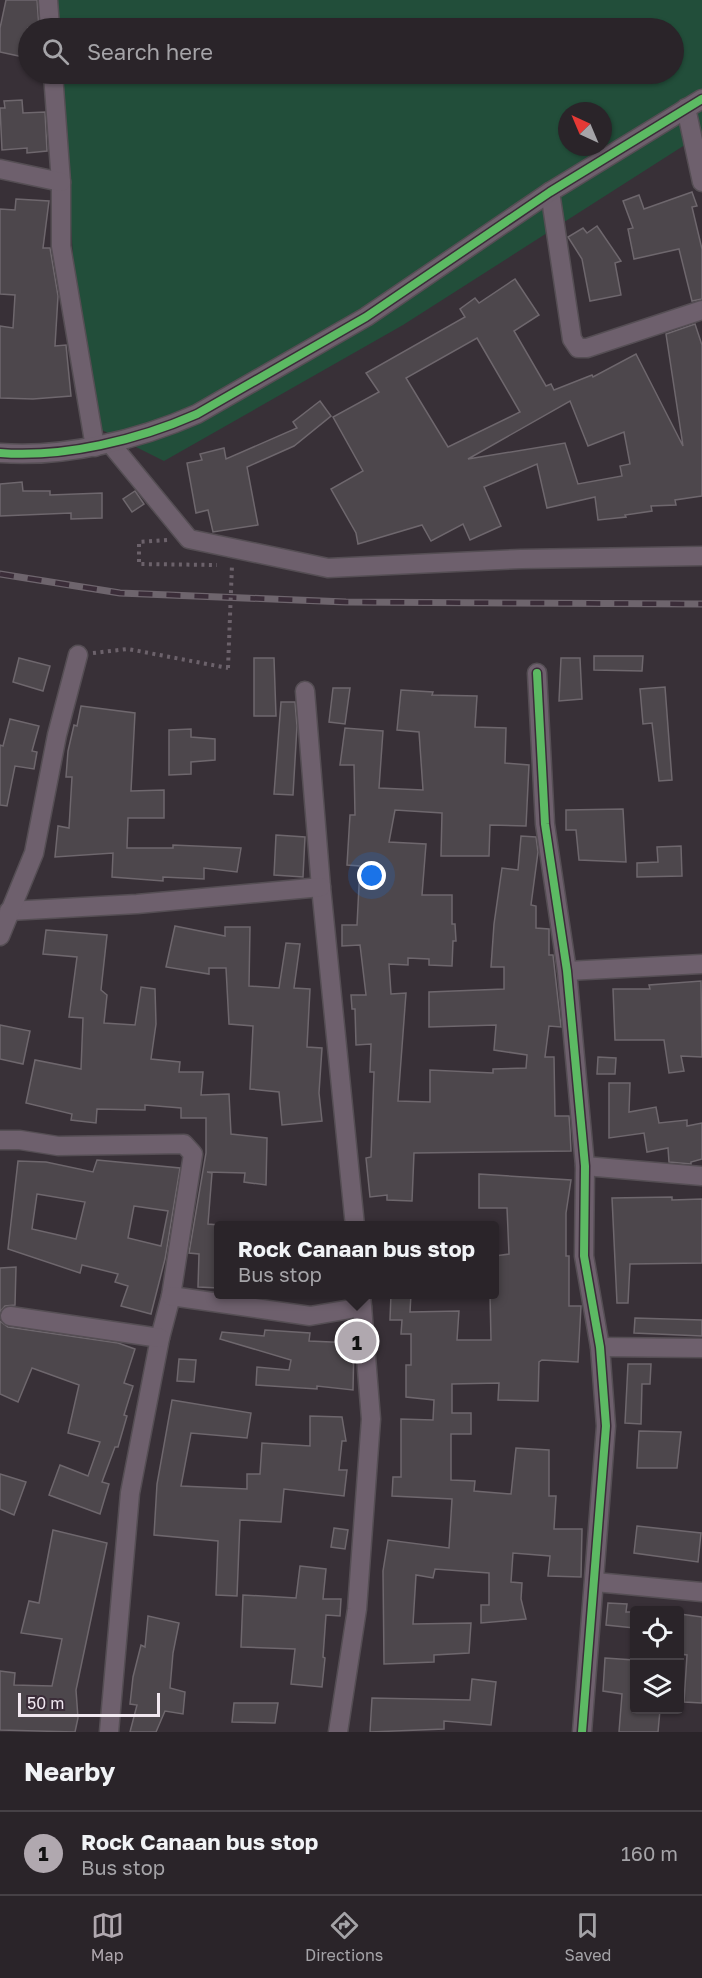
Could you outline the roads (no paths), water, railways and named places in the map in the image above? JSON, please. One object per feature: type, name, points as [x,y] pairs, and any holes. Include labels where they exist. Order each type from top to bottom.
[{"type":"street","points":[[48,0],[49,18]]},
{"type":"street","points":[[54,84],[61,182],[61,246],[102,445],[189,539],[328,568],[521,560],[702,556]]},
{"type":"street","points":[[0,453],[102,445],[168,427],[197,414],[366,317],[550,192],[702,99]]},
{"type":"street","points":[[686,108],[702,182]]},
{"type":"street","points":[[0,169],[61,182]]},
{"type":"street","points":[[550,192],[572,339],[578,348],[587,348],[702,310]]},
{"type":"street","points":[[0,936],[9,911],[27,876],[34,853],[57,735],[78,655]]},
{"type":"street","points":[[537,673],[545,824],[567,971],[585,1166],[584,1256],[600,1347],[606,1426],[582,1732]]},
{"type":"street","points":[[305,691],[321,887],[355,1221]]},
{"type":"street","points":[[9,911],[137,904],[321,887]]},
{"type":"street","points":[[567,971],[702,964]]},
{"type":"street","points":[[0,1140],[20,1140],[58,1146],[184,1144],[193,1154],[171,1296],[160,1338],[130,1493],[109,1732]]},
{"type":"street","points":[[585,1166],[702,1176]]},
{"type":"street","points":[[171,1296],[310,1316],[362,1301],[371,1419],[357,1609],[338,1732]]},
{"type":"street","points":[[10,1316],[160,1338]]},
{"type":"street","points":[[600,1347],[702,1348]]},
{"type":"street","points":[[595,1582],[702,1592]]},
{"type":"railway","points":[[0,574],[120,593],[346,602],[702,604]]},
{"type":"place","name":"Rock Canaan bus stop","points":[[357,1341]]}]
